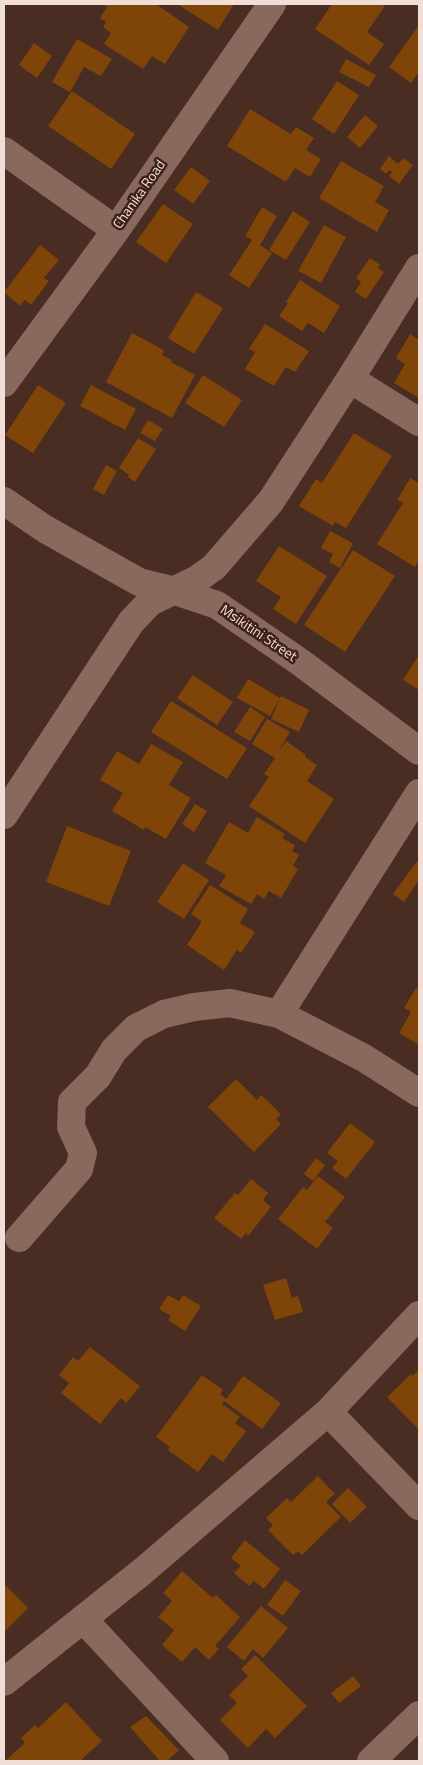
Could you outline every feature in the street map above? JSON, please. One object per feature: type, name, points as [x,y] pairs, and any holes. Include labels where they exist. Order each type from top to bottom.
[{"type":"street","name":"Chanika Road","points":[[4,383],[116,230],[272,4]]},
{"type":"street","points":[[4,150],[116,230]]},
{"type":"street","points":[[4,815],[130,622],[150,602],[196,580],[214,567],[271,501],[419,268]]},
{"type":"street","points":[[350,379],[419,422]]},
{"type":"street","name":"Msikitini Street","points":[[4,501],[44,528],[139,582],[172,590],[217,605],[300,662],[419,751]]},
{"type":"street","points":[[279,1014],[419,793]]},
{"type":"street","points":[[19,1238],[79,1169],[83,1153],[71,1127],[72,1102],[98,1076],[114,1050],[136,1028],[164,1014],[194,1007],[230,1003],[279,1014],[364,1058],[419,1093]]},
{"type":"street","points":[[4,1682],[150,1564],[328,1412],[419,1315]]},
{"type":"street","points":[[328,1412],[419,1506]]},
{"type":"street","points":[[83,1619],[215,1761]]},
{"type":"street","points":[[384,1757],[419,1715]]},
{"type":"building","points":[[104,4],[156,4],[189,27],[165,64],[152,56],[143,69],[104,44],[111,33],[103,27],[106,22],[100,18],[107,7]]},
{"type":"building","points":[[177,4],[234,4],[218,30]]},
{"type":"building","points":[[332,4],[381,4],[385,6],[367,32],[384,44],[369,65],[315,29]]},
{"type":"building","points":[[419,25],[419,72],[411,83],[389,67]]},
{"type":"building","points":[[77,39],[112,59],[101,76],[84,67],[70,92],[52,82]]},
{"type":"building","points":[[34,43],[52,56],[37,78],[19,65]]},
{"type":"building","points":[[346,59],[376,75],[369,87],[339,72]]},
{"type":"building","points":[[337,81],[359,95],[334,134],[312,119]]},
{"type":"building","points":[[72,91],[135,134],[111,169],[48,126]]},
{"type":"building","points":[[250,109],[291,134],[296,127],[314,138],[306,150],[321,159],[310,177],[295,168],[286,182],[227,146]]},
{"type":"building","points":[[365,115],[378,126],[360,148],[347,137]]},
{"type":"building","points":[[389,156],[398,164],[403,158],[413,165],[399,184],[389,176],[392,172],[389,170],[386,174],[380,169]]},
{"type":"building","points":[[341,161],[384,186],[375,202],[389,210],[377,232],[319,198]]},
{"type":"building","points":[[191,167],[210,181],[193,204],[174,190]]},
{"type":"building","points":[[163,204],[193,224],[166,263],[136,242]]},
{"type":"building","points":[[262,207],[277,216],[260,245],[272,253],[249,288],[229,275],[252,240],[245,236]]},
{"type":"building","points":[[293,211],[310,222],[286,260],[269,250]]},
{"type":"building","points":[[324,225],[346,237],[321,283],[298,271]]},
{"type":"building","points":[[40,245],[59,260],[44,278],[49,281],[31,305],[25,300],[20,306],[4,292]]},
{"type":"building","points":[[370,258],[380,265],[378,268],[384,272],[366,299],[355,292],[361,282],[356,278]]},
{"type":"building","points":[[300,280],[340,306],[324,333],[308,323],[302,331],[279,316]]},
{"type":"building","points":[[196,292],[223,308],[194,354],[168,338]]},
{"type":"building","points":[[265,324],[309,351],[295,372],[286,367],[274,386],[245,369],[255,352],[249,349]]},
{"type":"building","points":[[132,333],[164,350],[162,355],[195,375],[172,418],[106,382]]},
{"type":"building","points":[[410,334],[419,340],[419,398],[394,383],[405,364],[396,358]]},
{"type":"building","points":[[203,375],[242,400],[224,427],[185,403]]},
{"type":"building","points":[[38,385],[66,403],[33,453],[5,435]]},
{"type":"building","points":[[91,385],[136,409],[125,430],[80,406]]},
{"type":"building","points":[[148,420],[163,429],[155,441],[140,433]]},
{"type":"building","points":[[354,433],[392,456],[346,528],[335,522],[333,526],[299,506],[316,479],[322,483]]},
{"type":"building","points":[[138,438],[156,449],[135,482],[119,468]]},
{"type":"building","points":[[106,465],[117,471],[104,495],[93,489]]},
{"type":"building","points":[[410,478],[419,483],[419,560],[415,567],[377,544],[403,503],[397,500]]},
{"type":"building","points":[[330,531],[353,543],[340,568],[329,562],[333,554],[321,548]]},
{"type":"building","points":[[279,546],[327,576],[296,624],[273,609],[281,597],[256,581]]},
{"type":"building","points":[[353,550],[395,576],[345,652],[304,625]]},
{"type":"building","points":[[419,655],[419,690],[403,680]]},
{"type":"building","points":[[193,675],[233,702],[217,725],[177,698]]},
{"type":"building","points":[[248,679],[280,698],[270,716],[237,698]]},
{"type":"building","points":[[281,696],[309,710],[299,732],[271,719]]},
{"type":"building","points":[[171,701],[247,748],[227,779],[151,732]]},
{"type":"building","points":[[250,707],[265,717],[250,741],[234,732]]},
{"type":"building","points":[[267,719],[290,732],[277,754],[286,741],[306,755],[305,757],[317,765],[307,781],[334,799],[305,843],[249,806],[269,777],[264,774],[275,758],[252,744]]},
{"type":"building","points":[[151,744],[183,762],[169,785],[191,798],[166,839],[145,827],[144,830],[112,811],[123,793],[100,780],[117,751],[139,764]]},
{"type":"building","points":[[195,804],[207,811],[194,832],[182,824]]},
{"type":"building","points":[[257,817],[285,834],[282,838],[295,845],[292,851],[299,855],[293,866],[298,869],[281,898],[269,891],[264,899],[257,894],[251,904],[219,886],[226,875],[205,863],[229,822],[248,833]]},
{"type":"building","points":[[67,826],[131,851],[109,906],[46,882]]},
{"type":"building","points":[[417,861],[419,863],[419,880],[404,902],[393,894]]},
{"type":"building","points":[[183,863],[209,880],[184,919],[157,902]]},
{"type":"building","points":[[210,885],[248,909],[240,923],[255,932],[241,953],[237,950],[224,970],[187,945],[201,923],[191,914]]},
{"type":"building","points":[[416,988],[419,989],[419,1045],[399,1033],[411,1012],[404,1008]]},
{"type":"building","points":[[236,1079],[257,1100],[261,1095],[281,1114],[276,1119],[281,1124],[254,1152],[208,1107]]},
{"type":"building","points":[[350,1123],[375,1142],[346,1179],[332,1168],[338,1161],[327,1153]]},
{"type":"building","points":[[316,1158],[325,1165],[313,1181],[304,1174]]},
{"type":"building","points":[[318,1176],[345,1197],[325,1222],[333,1228],[317,1249],[278,1219],[303,1187],[307,1190]]},
{"type":"building","points":[[251,1179],[268,1193],[263,1200],[271,1207],[248,1236],[246,1233],[241,1239],[214,1218],[235,1193],[238,1195]]},
{"type":"building","points":[[286,1278],[292,1298],[298,1296],[303,1312],[275,1320],[263,1285]]},
{"type":"building","points":[[168,1295],[179,1301],[183,1295],[201,1306],[185,1331],[168,1320],[171,1316],[159,1309]]},
{"type":"building","points":[[90,1347],[140,1386],[126,1403],[121,1398],[100,1424],[61,1393],[69,1383],[59,1375],[73,1357],[78,1361]]},
{"type":"building","points":[[419,1370],[419,1430],[387,1397],[411,1374],[412,1376]]},
{"type":"building","points":[[202,1375],[223,1390],[220,1394],[226,1399],[243,1376],[281,1403],[262,1429],[224,1401],[222,1404],[240,1417],[235,1423],[246,1431],[223,1462],[212,1454],[198,1472],[168,1450],[170,1447],[156,1437]]},
{"type":"building","points":[[318,1476],[335,1494],[326,1502],[341,1517],[302,1555],[298,1551],[293,1555],[268,1530],[273,1525],[266,1518],[287,1498],[291,1502]]},
{"type":"building","points":[[348,1488],[367,1507],[350,1523],[332,1504]]},
{"type":"building","points":[[245,1540],[280,1569],[264,1589],[254,1581],[249,1586],[234,1573],[241,1566],[231,1558]]},
{"type":"building","points":[[182,1571],[213,1598],[216,1595],[240,1617],[215,1646],[219,1649],[209,1660],[195,1647],[182,1662],[162,1645],[174,1630],[158,1617],[172,1601],[163,1593]]},
{"type":"building","points":[[285,1580],[301,1591],[283,1616],[267,1605]]},
{"type":"building","points":[[4,1584],[28,1608],[4,1632]]},
{"type":"building","points":[[261,1606],[288,1628],[263,1658],[253,1649],[244,1661],[227,1647]]},
{"type":"building","points":[[255,1655],[307,1706],[275,1738],[266,1729],[248,1748],[220,1720],[237,1703],[229,1695],[248,1676],[241,1669]]},
{"type":"building","points":[[353,1676],[361,1686],[339,1703],[331,1693]]},
{"type":"building","points":[[66,1702],[102,1741],[80,1761],[71,1761],[70,1759],[68,1761],[5,1761],[25,1743],[21,1738],[35,1725],[38,1728]]},
{"type":"building","points":[[146,1716],[179,1750],[167,1761],[160,1761],[130,1727]]}]
